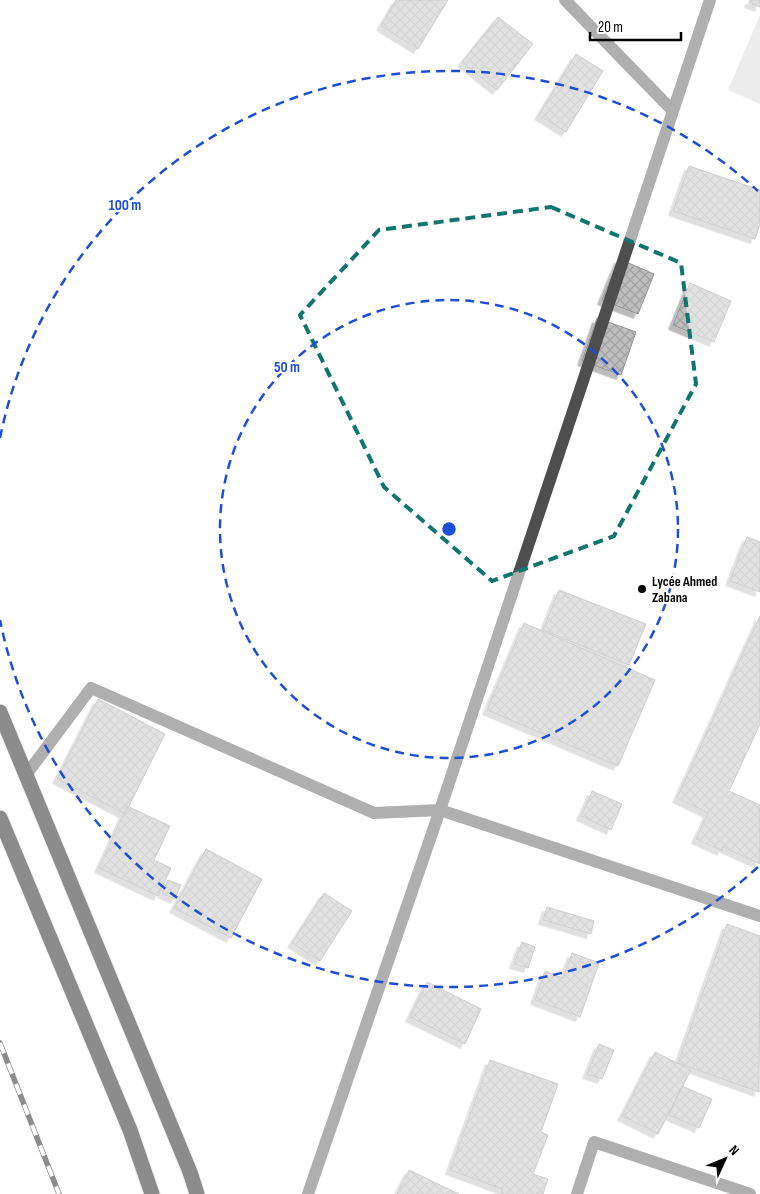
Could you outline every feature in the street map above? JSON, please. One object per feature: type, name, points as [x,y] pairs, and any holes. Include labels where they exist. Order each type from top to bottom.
[{"type":"highway","points":[[0,712],[197,1194]]},
{"type":"highway","points":[[0,818],[130,1130],[152,1194]]},
{"type":"street","points":[[564,0],[672,110]]},
{"type":"street","points":[[308,1194],[440,810],[710,0]]},
{"type":"street","points":[[26,775],[91,688],[374,813],[440,810],[760,916]]},
{"type":"street","points":[[577,1194],[594,1142],[750,1194]]},
{"type":"highlighted area","points":[[551,207],[681,263],[696,384],[614,536],[492,581],[384,487],[300,315],[379,230]]},
{"type":"shaded area","points":[[760,15],[760,104],[728,90]]},
{"type":"building","points":[[396,0],[448,0],[418,49],[381,26]]},
{"type":"building","points":[[750,0],[760,0],[760,7],[749,3]]},
{"type":"building","points":[[498,17],[533,44],[497,90],[462,62]]},
{"type":"building","points":[[576,54],[603,71],[566,132],[539,115]]},
{"type":"building","points":[[689,166],[760,190],[760,224],[755,239],[673,211]]},
{"type":"building","points":[[619,259],[654,274],[638,314],[602,300]]},
{"type":"building","points":[[690,283],[731,301],[714,342],[673,325]]},
{"type":"building","points":[[597,318],[636,332],[621,375],[582,361]]},
{"type":"building","points":[[747,537],[760,542],[760,592],[730,581]]},
{"type":"building","points":[[559,590],[646,624],[629,665],[543,630]]},
{"type":"building","points":[[760,616],[760,724],[729,791],[760,805],[760,864],[723,847],[722,851],[696,839],[708,813],[677,798]]},
{"type":"building","points":[[524,623],[655,680],[618,766],[487,710]]},
{"type":"building","points":[[98,699],[165,734],[125,814],[57,779]]},
{"type":"building","points":[[592,791],[622,804],[611,830],[581,816]]},
{"type":"building","points":[[127,806],[170,826],[154,860],[171,868],[158,896],[99,868]]},
{"type":"building","points":[[206,849],[262,879],[231,938],[174,908]]},
{"type":"building","points":[[168,880],[181,885],[175,899],[162,893]]},
{"type":"building","points":[[324,893],[352,911],[320,961],[292,943]]},
{"type":"building","points":[[547,907],[594,921],[591,934],[543,920]]},
{"type":"building","points":[[727,924],[760,936],[759,1092],[678,1063]]},
{"type":"building","points":[[522,942],[535,947],[528,968],[514,964]]},
{"type":"building","points":[[572,953],[599,963],[580,1017],[535,1000],[545,971],[563,978]]},
{"type":"building","points":[[427,982],[481,1009],[465,1044],[410,1017]]},
{"type":"building","points":[[599,1044],[614,1050],[602,1079],[587,1074]]},
{"type":"building","points":[[655,1052],[691,1070],[658,1134],[622,1116]]},
{"type":"building","points":[[490,1060],[558,1084],[541,1132],[548,1135],[533,1174],[548,1179],[543,1194],[504,1194],[501,1193],[502,1189],[450,1170]]},
{"type":"building","points":[[682,1086],[712,1099],[699,1128],[669,1115]]},
{"type":"building","points":[[409,1170],[459,1194],[397,1194]]},
{"type":"railway","points":[[0,1043],[59,1194]]},
{"type":"place","name":"Lycée Ahmed Zabana","points":[[642,589]]}]
